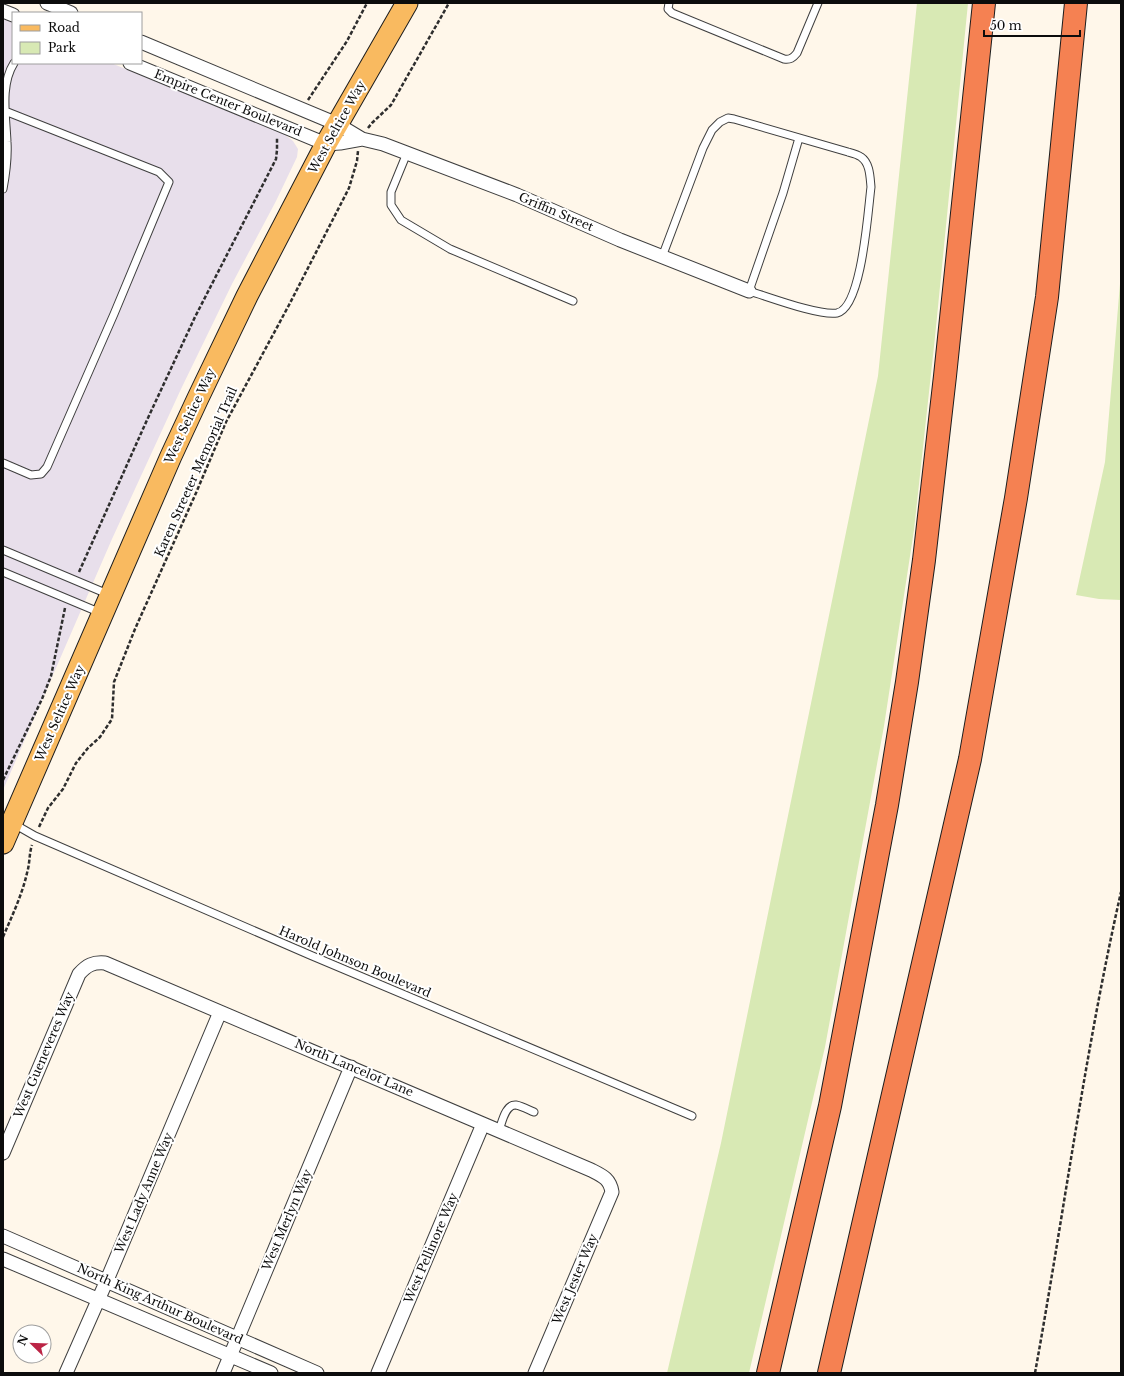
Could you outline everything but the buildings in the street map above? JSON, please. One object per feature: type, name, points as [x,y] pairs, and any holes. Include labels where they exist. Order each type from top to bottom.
[{"type":"highway","points":[[768,1373],[830,1106],[887,805],[906,690],[924,560],[945,376],[984,3]]},
{"type":"highway","points":[[829,1373],[972,751],[1016,498],[1047,297],[1076,3]]},
{"type":"main road","name":"West Seltice Way","points":[[3,843],[7,821],[107,605],[198,398],[247,296],[326,144],[407,3]]},
{"type":"street","points":[[51,7],[68,12]]},
{"type":"street","name":"Empire Center Boulevard","points":[[142,42],[337,124]]},
{"type":"street","name":"Empire Center Boulevard","points":[[132,64],[326,144]]},
{"type":"street","points":[[258,116],[266,94]]},
{"type":"street","name":"Griffin Street","points":[[337,124],[362,139],[383,144],[517,195],[662,257],[749,291]]},
{"type":"street","name":"Griffin Street","points":[[326,144],[362,139]]},
{"type":"street","name":"North Lancelot Lane","points":[[92,963],[104,963],[499,1130],[591,1170],[601,1175],[610,1184]]},
{"type":"street","name":"West Gueneveres Way","points":[[3,1153],[79,974],[85,967],[92,963]]},
{"type":"street","name":"West Lady Anne Way","points":[[66,1373],[107,1280],[220,1012]]},
{"type":"street","name":"West Merlyn Way","points":[[223,1373],[351,1067]]},
{"type":"street","name":"West Pellinore Way","points":[[378,1373],[484,1124]]},
{"type":"street","name":"West Jester Way","points":[[535,1373],[612,1192],[610,1184]]},
{"type":"street","name":"North King Arthur Boulevard","points":[[3,1236],[107,1280],[317,1373]]},
{"type":"street","name":"North King Arthur Boulevard","points":[[3,1259],[271,1373]]},
{"type":"lane","points":[[669,3],[668,9],[672,13],[784,60],[789,60],[797,54],[818,3]]},
{"type":"lane","points":[[3,65],[12,66],[5,80],[4,94],[7,144],[6,173],[3,189]]},
{"type":"lane","points":[[3,462],[31,475],[41,474],[48,467],[169,182],[159,172],[5,111]]},
{"type":"lane","points":[[662,257],[703,148],[712,130],[720,122],[728,118],[734,119],[799,138],[861,157],[870,174],[871,187],[860,272],[848,305],[839,313],[824,314],[749,291],[783,193],[799,138]]},
{"type":"lane","points":[[407,153],[391,192],[391,205],[401,220],[450,249],[573,301]]},
{"type":"lane","points":[[3,550],[107,605]]},
{"type":"lane","points":[[3,572],[107,605]]},
{"type":"lane","name":"Harold Johnson Boulevard","points":[[7,821],[35,836],[310,955],[692,1116]]},
{"type":"lane","points":[[499,1130],[506,1111],[510,1107],[516,1105],[534,1112]]},
{"type":"path","points":[[302,109],[347,41],[367,3]]},
{"type":"path","name":"Karen Streeter Memorial Trail","points":[[3,937],[23,888],[30,862],[30,851],[41,820],[48,808],[63,789],[76,763],[88,748],[100,737],[112,719],[114,682],[135,630],[226,422],[289,305],[349,188],[362,139],[372,123],[391,105],[449,3]]},
{"type":"path","points":[[79,571],[195,317],[276,159],[278,124]]},
{"type":"path","points":[[3,780],[42,699],[51,676],[65,607]]},
{"type":"path","points":[[1034,1373],[1057,1246],[1084,1076],[1121,892]]},
{"type":"shaded area","points":[[3,18],[12,22],[12,64],[113,64],[284,134],[293,141],[298,149],[297,157],[276,201],[232,284],[181,389],[112,539],[3,790]]},
{"type":"green space","points":[[917,3],[968,3],[935,337],[914,530],[884,726],[825,1047],[749,1373],[667,1373],[721,1143],[878,376]]},
{"type":"green space","points":[[1121,272],[1121,600],[1099,599],[1076,595],[1105,462]]}]
